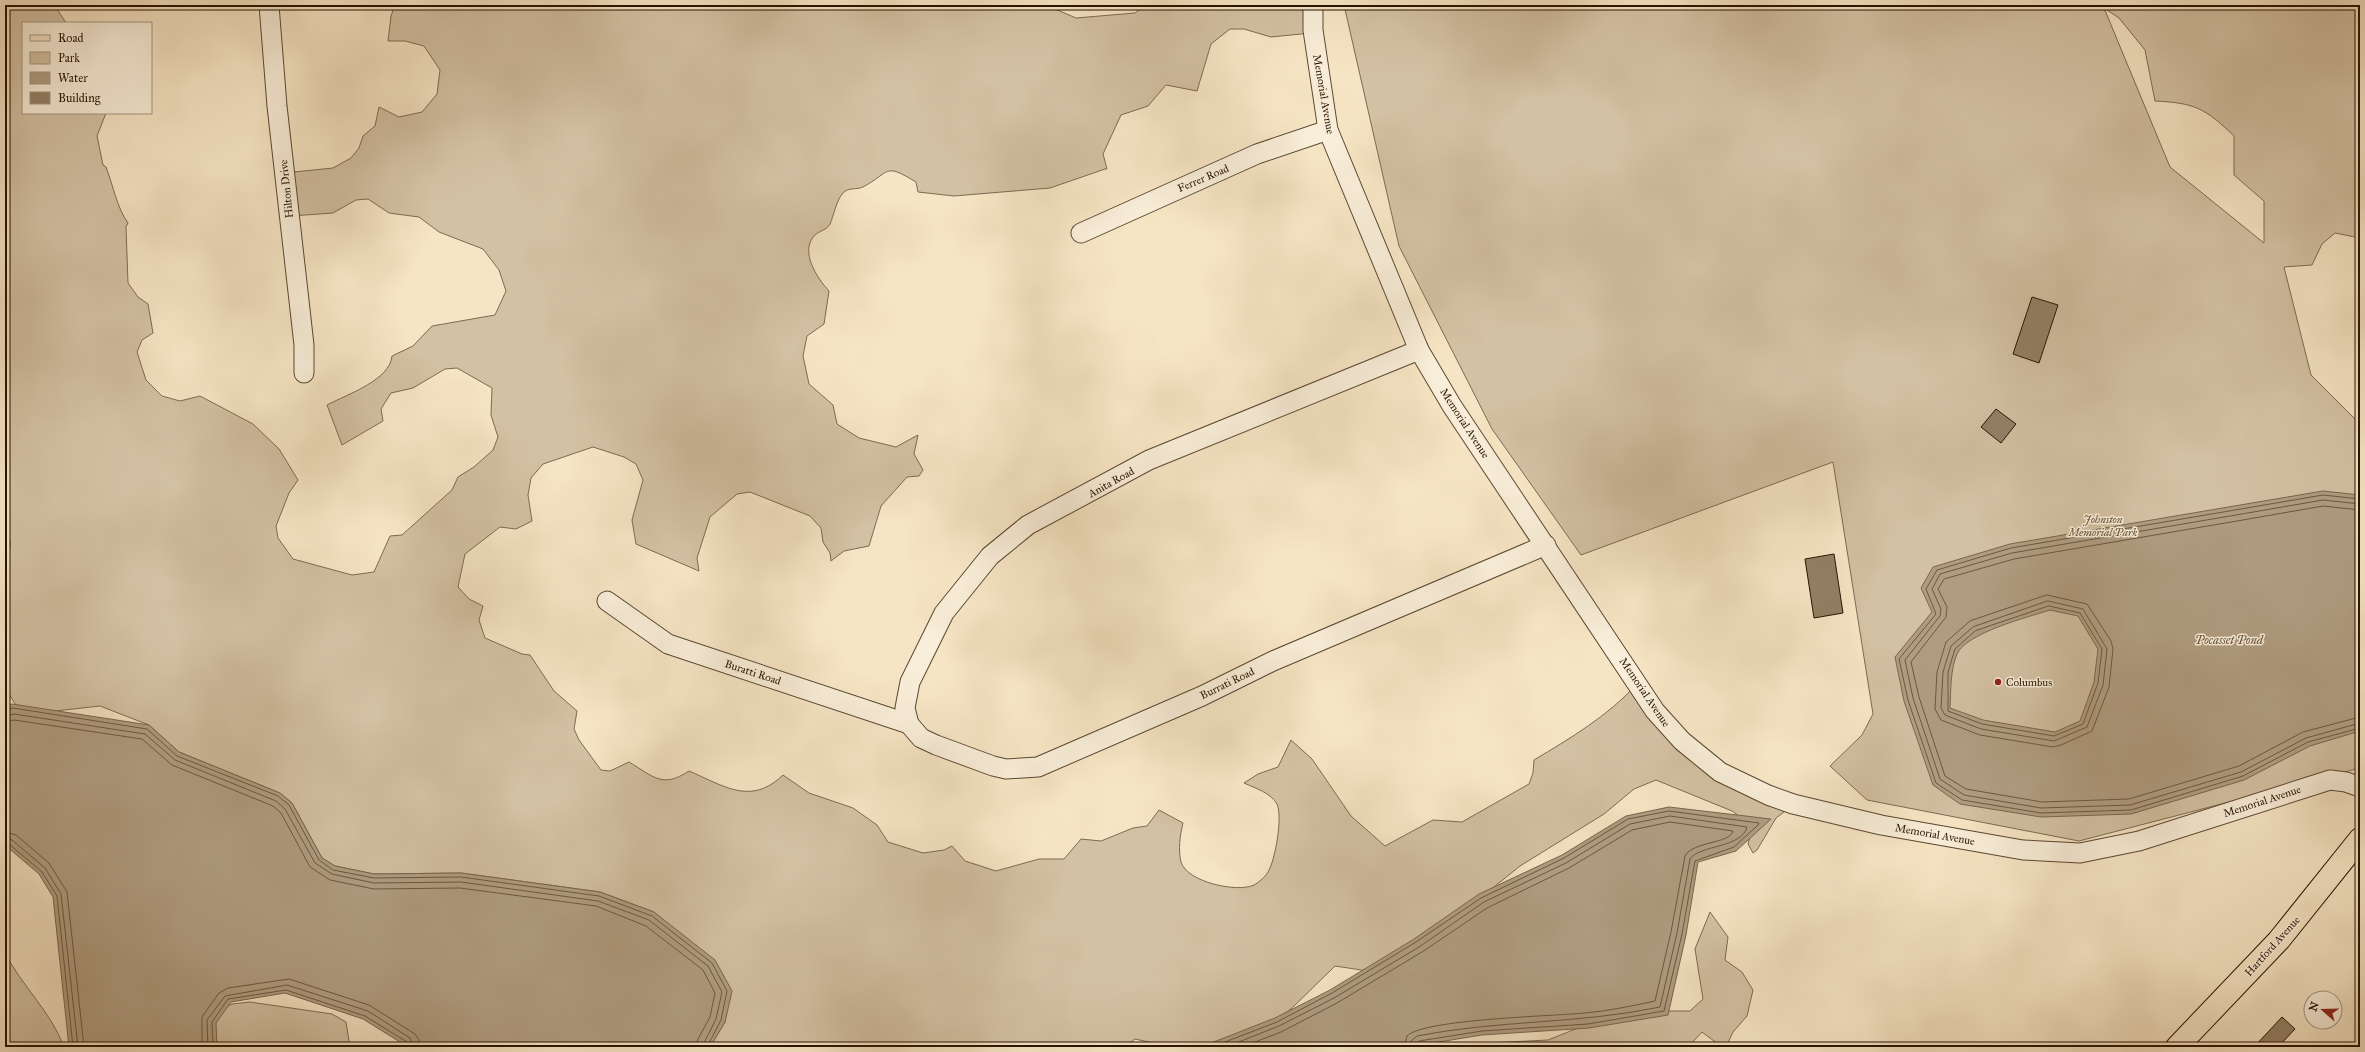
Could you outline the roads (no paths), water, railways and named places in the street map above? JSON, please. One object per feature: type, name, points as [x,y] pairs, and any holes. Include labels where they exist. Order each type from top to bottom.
[{"type":"main road","name":"Hartford Avenue","points":[[2177,1047],[2279,940],[2360,839]]},
{"type":"street","name":"Hilton Drive","points":[[268,5],[277,106],[304,345],[304,373]]},
{"type":"street","name":"Memorial Avenue","points":[[1313,5],[1314,30],[1328,130],[1420,350],[1452,406],[1667,726],[1720,772],[1768,795],[1794,804],[1881,825],[2022,850],[2080,853],[2139,841],[2330,780],[2346,782],[2360,787]]},
{"type":"street","name":"Ferrer Road","points":[[1081,233],[1257,154],[1328,130]]},
{"type":"street","name":"Anita Road","points":[[908,724],[905,708],[910,682],[944,613],[990,556],[1028,525],[1149,460],[1420,350]]},
{"type":"street","name":"Burrati Road","points":[[908,724],[921,738],[993,766],[1006,769],[1038,767],[1202,696],[1273,660],[1546,546]]},
{"type":"street","name":"Buratti Road","points":[[607,601],[668,644],[908,724]]},
{"type":"water","name":"Pocasset Pond","points":[[2323,491],[2360,495],[2360,731],[2310,746],[2244,780],[2131,814],[2041,817],[1960,804],[1933,785],[1904,701],[1895,657],[1932,612],[1921,588],[1933,567],[2010,544]],"holes":[[[2050,610],[2078,616],[2098,649],[2094,682],[2080,721],[2055,732],[1983,720],[1950,708],[1951,681],[1955,660],[1957,654],[1963,646],[1972,639],[2013,621]]]},
{"type":"water","points":[[12,704],[149,725],[179,752],[280,793],[292,803],[322,858],[335,866],[374,874],[461,873],[600,892],[654,912],[715,960],[732,991],[725,1022],[710,1047],[408,1047],[363,1019],[285,993],[231,1002],[216,1023],[217,1047],[69,1047],[53,897],[39,874],[5,845],[5,707]]},
{"type":"water","points":[[1669,807],[1771,819],[1736,851],[1698,862],[1686,935],[1668,1015],[1589,1028],[1482,1035],[1408,1047],[1201,1047],[1275,1018],[1330,990],[1414,939],[1479,894],[1562,855],[1626,816]]},
{"type":"waterway","points":[[5,533],[8,542],[5,586]]},
{"type":"place","name":"Columbus","points":[[1998,682]]},
{"type":"park label","name":"Johnston Memorial Park","points":[[2103,525]]}]
